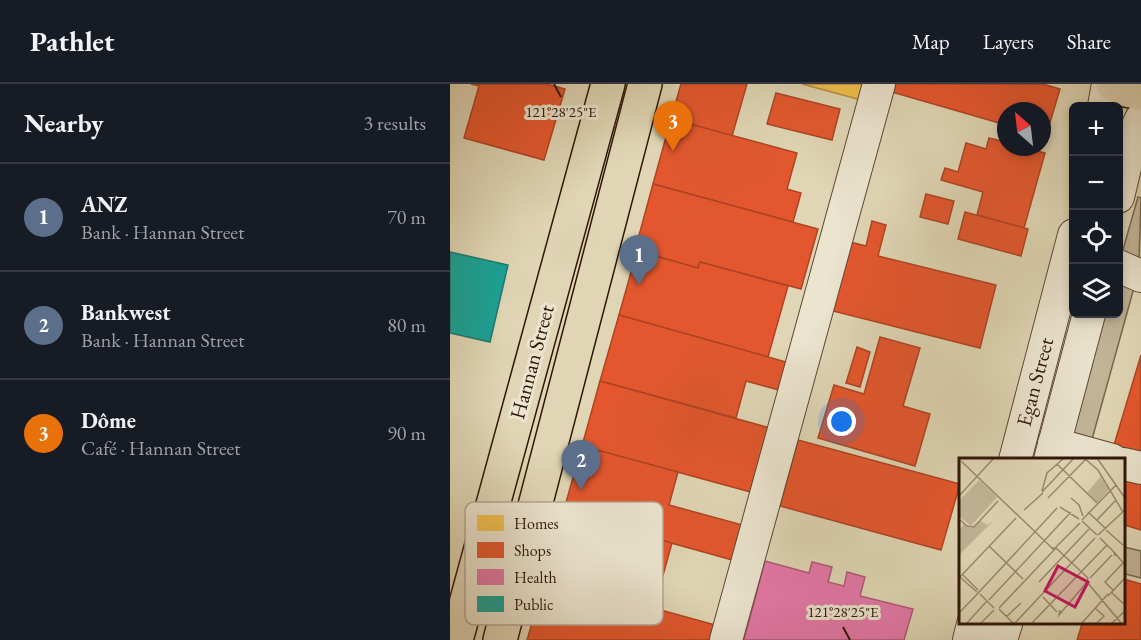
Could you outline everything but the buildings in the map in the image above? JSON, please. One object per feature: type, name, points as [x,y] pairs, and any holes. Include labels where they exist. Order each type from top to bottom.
[{"type":"main road","name":"Hannan Street","points":[[494,502],[608,84]]},
{"type":"main road","name":"Hannan Street","points":[[536,502],[645,84]]},
{"type":"main road","points":[[1113,84],[1141,93]]},
{"type":"main road","name":"Hannan Street","points":[[456,640],[465,607]]},
{"type":"main road","name":"Hannan Street","points":[[500,640],[504,625]]},
{"type":"street","points":[[726,640],[879,84]]},
{"type":"street","points":[[1105,102],[1108,84]]},
{"type":"street","points":[[1123,179],[1132,138],[1141,119]]},
{"type":"street","name":"Egan Street","points":[[1016,458],[1069,254]]},
{"type":"street","points":[[1123,268],[1141,276]]},
{"type":"street","name":"Egan Street","points":[[1052,452],[1088,318]]},
{"type":"street","points":[[1052,452],[1097,458]]},
{"type":"street","points":[[1126,464],[1141,468]]},
{"type":"street","points":[[969,640],[973,625]]},
{"type":"street","points":[[1001,640],[1006,625]]},
{"type":"shaded area","points":[[1138,197],[1141,198],[1139,262],[1123,254]]},
{"type":"shaded area","points":[[1123,280],[1135,284],[1091,443],[1070,437],[1104,318],[1123,318]]},
{"type":"shaded area","points":[[1126,547],[1141,551],[1141,578],[1126,574]]},
{"type":"place","name":"Dôme","points":[[673,151]]},
{"type":"place","name":"ANZ","points":[[639,285]]},
{"type":"place","name":"Bankwest","points":[[581,490]]}]
